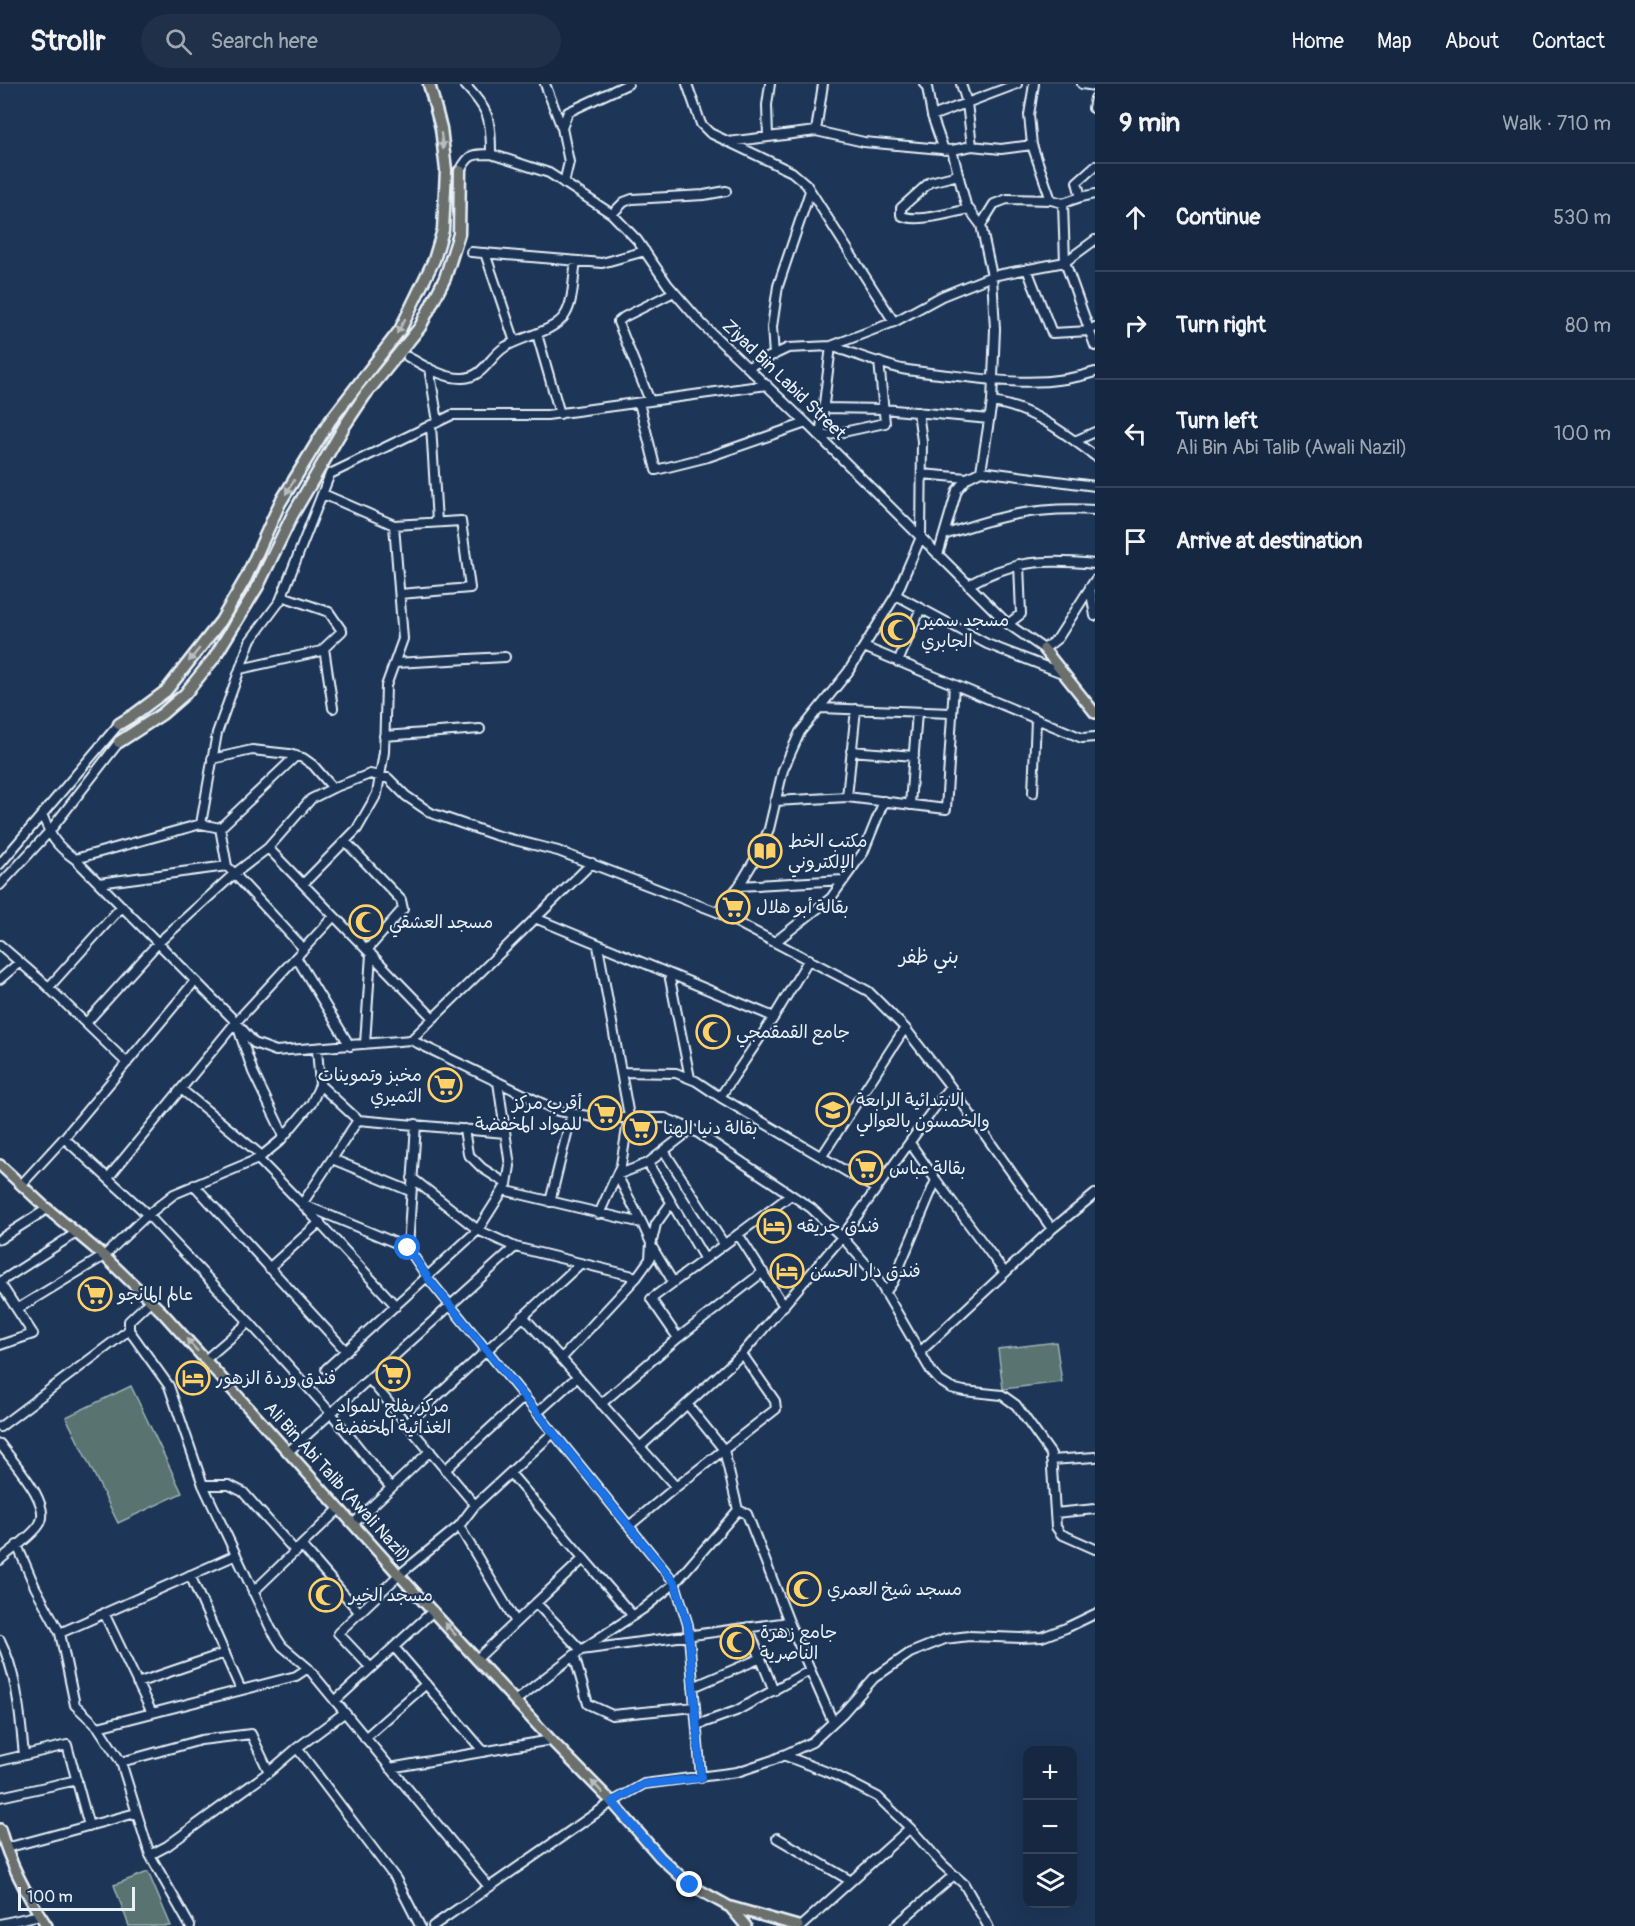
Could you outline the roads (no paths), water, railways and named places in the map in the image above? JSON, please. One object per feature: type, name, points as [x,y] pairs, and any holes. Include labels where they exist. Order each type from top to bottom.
[{"type":"highway","points":[[119,724],[166,690],[221,621],[246,578],[286,494],[330,421],[400,330],[429,270],[443,230],[446,170],[441,128],[429,84]]},
{"type":"highway","points":[[119,742],[162,714],[185,694],[214,658],[258,586],[292,516],[345,425],[365,395],[420,327],[445,278],[459,234],[460,171]]},
{"type":"main road","name":"Ziyad Bin Labid Street","points":[[1044,650],[1095,713]]},
{"type":"main road","name":"Ali Bin Abi Talib (Awali Nazil)","points":[[0,1165],[47,1209],[104,1256],[150,1301],[515,1701],[612,1802],[660,1857],[690,1885],[730,1906],[746,1926]]},
{"type":"main road","points":[[0,1829],[4,1851],[47,1926]]},
{"type":"main road","points":[[730,1906],[799,1926]]},
{"type":"street","points":[[460,171],[466,159],[475,154],[491,154],[491,123],[481,101],[464,84]]},
{"type":"street","points":[[545,84],[562,128],[568,162],[564,183]]},
{"type":"street","points":[[562,128],[568,112],[628,84]]},
{"type":"street","points":[[687,84],[701,124],[710,133],[792,172],[810,191],[894,322]]},
{"type":"street","points":[[768,137],[767,105],[770,84]]},
{"type":"street","points":[[816,131],[822,84]]},
{"type":"street","points":[[924,84],[927,87],[932,116],[958,175],[966,205],[981,225],[992,276],[995,329],[992,402],[981,471]]},
{"type":"street","points":[[961,84],[967,103],[972,146]]},
{"type":"street","points":[[932,116],[1017,84]]},
{"type":"street","points":[[1034,84],[1029,115],[1032,145],[1051,200]]},
{"type":"street","points":[[1082,84],[1095,86]]},
{"type":"street","points":[[1095,98],[1093,108],[1095,109]]},
{"type":"street","points":[[726,142],[816,131],[864,142],[948,150],[972,146],[1000,149],[1032,145]]},
{"type":"street","name":"Ziyad Bin Labid Street","points":[[491,154],[549,173],[612,213],[637,240],[674,292],[702,324],[806,423],[1008,624],[1044,650]]},
{"type":"street","points":[[1081,197],[1077,183],[1095,166]]},
{"type":"street","points":[[958,175],[930,182],[900,212],[906,218],[920,218],[969,209]]},
{"type":"street","points":[[612,213],[624,202],[632,199],[704,195],[726,191]]},
{"type":"street","points":[[774,355],[772,327],[778,286],[810,191]]},
{"type":"street","points":[[981,225],[994,204],[1007,199],[1051,200],[1063,203],[1095,194]]},
{"type":"street","points":[[1063,203],[1065,262],[1092,329],[1095,346]]},
{"type":"street","points":[[748,367],[788,348],[831,346],[894,322],[942,296],[992,276],[1065,262],[1094,245]]},
{"type":"street","points":[[471,252],[602,263],[645,251]]},
{"type":"street","points":[[485,253],[515,342]]},
{"type":"street","points":[[408,357],[450,378],[466,378],[482,372],[499,351],[537,334],[565,315],[570,303],[576,261]]},
{"type":"street","points":[[1027,269],[1052,333],[1092,329]]},
{"type":"street","points":[[650,401],[618,322],[619,319],[674,292]]},
{"type":"street","points":[[537,334],[560,414]]},
{"type":"street","points":[[831,346],[903,369],[993,381],[1025,382],[1072,379],[1095,372]]},
{"type":"street","points":[[831,346],[819,437],[885,423],[879,361]]},
{"type":"street","points":[[429,368],[434,424],[437,522]]},
{"type":"street","points":[[201,824],[217,733],[250,641],[282,597],[330,474],[452,415],[547,416],[767,386]]},
{"type":"street","points":[[992,402],[1012,405],[1029,412],[1095,456]]},
{"type":"street","points":[[639,403],[656,470],[708,457],[806,423]]},
{"type":"street","points":[[823,408],[884,409],[989,419]]},
{"type":"street","points":[[717,912],[740,885],[757,856],[769,829],[783,770],[800,732],[848,672],[864,647],[896,595],[921,537],[922,441],[918,412]]},
{"type":"street","points":[[1075,441],[1095,432]]},
{"type":"street","points":[[938,555],[957,490],[967,478],[981,471],[1095,486]]},
{"type":"street","points":[[922,474],[967,478]]},
{"type":"street","points":[[323,494],[394,525],[461,521],[470,588],[400,594]]},
{"type":"street","points":[[944,535],[1013,513],[1067,508],[1095,510]]},
{"type":"street","points":[[303,884],[357,829],[377,794],[384,736],[386,686],[403,639],[394,525]]},
{"type":"street","points":[[968,585],[987,574],[1019,564],[1065,561],[1095,564]]},
{"type":"street","points":[[1008,624],[1021,614],[1019,564]]},
{"type":"street","points":[[1044,650],[1058,638],[1095,580]]},
{"type":"street","points":[[1090,587],[1095,616]]},
{"type":"street","points":[[896,595],[987,644],[1062,673]]},
{"type":"street","points":[[240,669],[321,651],[342,631],[328,612],[282,597]]},
{"type":"street","points":[[898,662],[921,608]]},
{"type":"street","points":[[864,647],[1082,738],[1095,737]]},
{"type":"street","points":[[324,648],[333,708]]},
{"type":"street","points":[[395,663],[505,657]]},
{"type":"street","points":[[775,801],[847,797],[946,809],[954,685]]},
{"type":"street","points":[[820,708],[951,713]]},
{"type":"street","points":[[847,797],[856,709]]},
{"type":"street","points":[[910,805],[917,712]]},
{"type":"street","points":[[1033,793],[1036,718]]},
{"type":"street","points":[[0,864],[119,724]]},
{"type":"street","points":[[384,736],[480,729]]},
{"type":"street","points":[[0,885],[49,832],[119,742]]},
{"type":"street","points":[[212,759],[252,750],[296,756],[313,765],[333,788]]},
{"type":"street","points":[[851,751],[914,756]]},
{"type":"street","points":[[220,828],[296,756]]},
{"type":"street","points":[[86,1023],[158,943],[234,874],[268,848],[311,799],[370,774],[380,776],[388,778],[406,796],[431,813],[495,835],[558,851],[717,912],[868,991],[905,1028],[950,1086],[1052,1229]]},
{"type":"street","points":[[776,942],[831,898],[863,853],[884,801]]},
{"type":"street","points":[[42,814],[59,848],[75,859],[254,1043],[276,1051],[411,1040],[558,1111],[600,1118],[628,1116],[664,1118],[692,1129],[811,1208],[842,1237],[874,1273],[939,1381],[951,1388],[990,1393],[1010,1400],[1051,1454],[1056,1527],[1061,1534],[1095,1549]]},
{"type":"street","points":[[75,859],[201,824],[220,828]]},
{"type":"street","points":[[220,828],[227,866],[304,949]]},
{"type":"street","points":[[345,841],[404,905],[369,952],[365,1044]]},
{"type":"street","points":[[268,848],[432,1017]]},
{"type":"street","points":[[411,1040],[592,863]]},
{"type":"street","points":[[99,883],[227,866]]},
{"type":"street","points":[[740,885],[844,880]]},
{"type":"street","points":[[49,987],[122,906]]},
{"type":"street","points":[[108,1178],[236,1022],[334,916]]},
{"type":"street","points":[[535,918],[774,1017]]},
{"type":"street","points":[[0,945],[49,987],[127,1063]]},
{"type":"street","points":[[598,946],[628,1116],[621,1165],[599,1214]]},
{"type":"street","points":[[296,957],[350,1046]]},
{"type":"street","points":[[720,1097],[810,959]]},
{"type":"street","points":[[0,979],[20,962]]},
{"type":"street","points":[[669,974],[690,1078]]},
{"type":"street","points":[[21,1185],[64,1138],[195,981]]},
{"type":"street","points":[[236,1022],[253,1072],[284,1136]]},
{"type":"street","points":[[822,1156],[905,1028]]},
{"type":"street","points":[[17,1309],[104,1256],[174,1194],[260,1157],[284,1136],[311,1104],[320,1085],[317,1048]]},
{"type":"street","points":[[621,1072],[676,1073],[690,1078],[876,1189]]},
{"type":"street","points":[[326,1370],[478,1230],[505,1187],[510,1166],[498,1082]]},
{"type":"street","points":[[320,1085],[358,1120],[505,1133]]},
{"type":"street","points":[[640,1447],[742,1354],[784,1306],[842,1237],[950,1086]]},
{"type":"street","points":[[181,1089],[260,1157],[396,1306]]},
{"type":"street","points":[[550,1202],[572,1113]]},
{"type":"street","points":[[302,1204],[358,1120]]},
{"type":"street","points":[[408,1248],[416,1124]]},
{"type":"street","points":[[464,1129],[468,1154],[505,1187],[550,1202],[642,1223]]},
{"type":"street","points":[[617,1175],[648,1163],[692,1129]]},
{"type":"street","points":[[64,1138],[148,1215],[249,1322],[332,1413],[391,1488]]},
{"type":"street","points":[[909,1143],[1005,1273]]},
{"type":"street","points":[[664,1151],[724,1244]]},
{"type":"street","points":[[332,1159],[410,1191]]},
{"type":"street","points":[[648,1163],[704,1258]]},
{"type":"street","points":[[617,1175],[651,1245],[673,1282]]},
{"type":"street","points":[[412,1178],[478,1230],[515,1247],[637,1277]]},
{"type":"street","points":[[885,1293],[894,1282],[936,1180]]},
{"type":"street","points":[[194,1185],[346,1351]]},
{"type":"street","points":[[920,1352],[1052,1229],[1095,1194]]},
{"type":"street","points":[[678,1338],[651,1299],[790,1195]]},
{"type":"street","points":[[561,1359],[637,1277],[650,1259],[656,1224],[671,1203]]},
{"type":"street","points":[[302,1204],[408,1248],[450,1306],[675,1583],[688,1625],[701,1778]]},
{"type":"street","points":[[0,1239],[47,1209]]},
{"type":"street","points":[[269,1268],[320,1222]]},
{"type":"street","points":[[0,1345],[33,1334],[0,1282],[76,1233]]},
{"type":"street","points":[[738,1234],[784,1306]]},
{"type":"street","points":[[288,1452],[515,1247]]},
{"type":"street","points":[[407,1424],[580,1264]]},
{"type":"street","points":[[601,1404],[678,1338],[763,1272]]},
{"type":"street","points":[[150,1301],[129,1321],[129,1330],[169,1386],[203,1485],[271,1629],[282,1646],[308,1668],[489,1887]]},
{"type":"street","points":[[523,1316],[676,1487]]},
{"type":"street","points":[[205,1360],[249,1322]]},
{"type":"street","points":[[0,1427],[129,1330]]},
{"type":"street","points":[[629,1526],[776,1409],[775,1401],[742,1354]]},
{"type":"street","points":[[537,1413],[577,1377]]},
{"type":"street","points":[[369,1379],[475,1505]]},
{"type":"street","points":[[446,1470],[524,1397]]},
{"type":"street","points":[[687,1404],[724,1450],[738,1510]]},
{"type":"street","points":[[371,1668],[338,1633],[399,1575],[459,1526],[475,1505],[553,1433]]},
{"type":"street","points":[[0,1444],[39,1496],[43,1515],[40,1525],[0,1560]]},
{"type":"street","points":[[353,1524],[430,1451]]},
{"type":"street","points":[[1052,1460],[1095,1457]]},
{"type":"street","points":[[510,1473],[633,1616]]},
{"type":"street","points":[[203,1485],[229,1485],[243,1492],[360,1613]]},
{"type":"street","points":[[254,1592],[339,1509]]},
{"type":"street","points":[[1055,1513],[1095,1509]]},
{"type":"street","points":[[515,1701],[578,1652],[633,1616],[675,1583],[738,1510]]},
{"type":"street","points":[[738,1510],[747,1514],[789,1622],[833,1722]]},
{"type":"street","points":[[459,1526],[516,1622]]},
{"type":"street","points":[[17,1545],[35,1587],[60,1633],[75,1705],[98,1727],[121,1762],[150,1855],[190,1926]]},
{"type":"street","points":[[60,1633],[236,1555]]},
{"type":"street","points":[[477,1659],[584,1558]]},
{"type":"street","points":[[190,1575],[241,1690]]},
{"type":"street","points":[[536,1603],[578,1652],[588,1704],[612,1715],[695,1707]]},
{"type":"street","points":[[334,1701],[433,1611]]},
{"type":"street","points":[[104,1613],[152,1713]]},
{"type":"street","points":[[433,1926],[444,1923],[489,1887],[612,1802],[644,1784],[737,1772],[812,1742],[874,1678],[910,1653],[945,1639],[969,1636],[1042,1637],[1095,1614]]},
{"type":"street","points":[[578,1652],[789,1622]]},
{"type":"street","points":[[748,1627],[774,1691]]},
{"type":"street","points":[[0,1640],[17,1698],[24,1755]]},
{"type":"street","points":[[394,1647],[484,1752]]},
{"type":"street","points":[[137,1683],[225,1653]]},
{"type":"street","points":[[693,1687],[761,1658]]},
{"type":"street","points":[[98,1727],[296,1676],[308,1668]]},
{"type":"street","points":[[697,1725],[736,1711],[810,1670]]},
{"type":"street","points":[[365,1738],[426,1684]]},
{"type":"street","points":[[150,1855],[167,1846],[269,1772],[344,1713]]},
{"type":"street","points":[[121,1762],[201,1740],[251,1734],[269,1772]]},
{"type":"street","points":[[390,1768],[551,1740]]},
{"type":"street","points":[[0,1761],[67,1745],[89,1826]]},
{"type":"street","points":[[297,1748],[396,1878],[420,1926]]},
{"type":"street","points":[[783,1755],[835,1775],[878,1797],[964,1884],[988,1926]]},
{"type":"street","points":[[0,1797],[77,1780]]},
{"type":"street","points":[[4,1851],[136,1814]]},
{"type":"street","points":[[799,1926],[910,1828]]},
{"type":"street","points":[[777,1838],[851,1881]]},
{"type":"street","points":[[895,1926],[954,1875]]},
{"type":"street","points":[[0,1924],[40,1915]]},
{"type":"place","name":"مسجد سمير الجابري","points":[[898,630]]},
{"type":"place","name":"مكتب الخط الإلكتروني","points":[[765,851]]},
{"type":"place","name":"بقالة أبو هلال","points":[[733,907]]},
{"type":"place","name":"مسجد العشقي","points":[[366,922]]},
{"type":"place","name":"جامع القمقمجي","points":[[713,1032]]},
{"type":"place","name":"مخبز وتموينات الثميري","points":[[445,1085]]},
{"type":"place","name":"الابتدائية الرابعة والخمسون بالعوالي","points":[[833,1110]]},
{"type":"place","name":"أقرب مركز للمواد المخفضة","points":[[605,1113]]},
{"type":"place","name":"بقالة دنيا الهنا","points":[[640,1128]]},
{"type":"place","name":"بقالة عباس","points":[[866,1168]]},
{"type":"place","name":"فندق حريقه","points":[[774,1226]]},
{"type":"place","name":"فندق دار الحسن","points":[[787,1271]]},
{"type":"place","name":"عالم المانجو","points":[[95,1294]]},
{"type":"place","name":"مركز بفلح للمواد الغذائية المخفضة","points":[[393,1374]]},
{"type":"place","name":"فندق وردة الزهور","points":[[193,1378]]},
{"type":"place","name":"مسجد شيخ العمري","points":[[804,1589]]},
{"type":"place","name":"مسجد الخير","points":[[326,1595]]},
{"type":"place","name":"جامع زهرة الناصرية","points":[[737,1642]]},
{"type":"district","name":"بني ظفر","points":[[929,956]]}]
